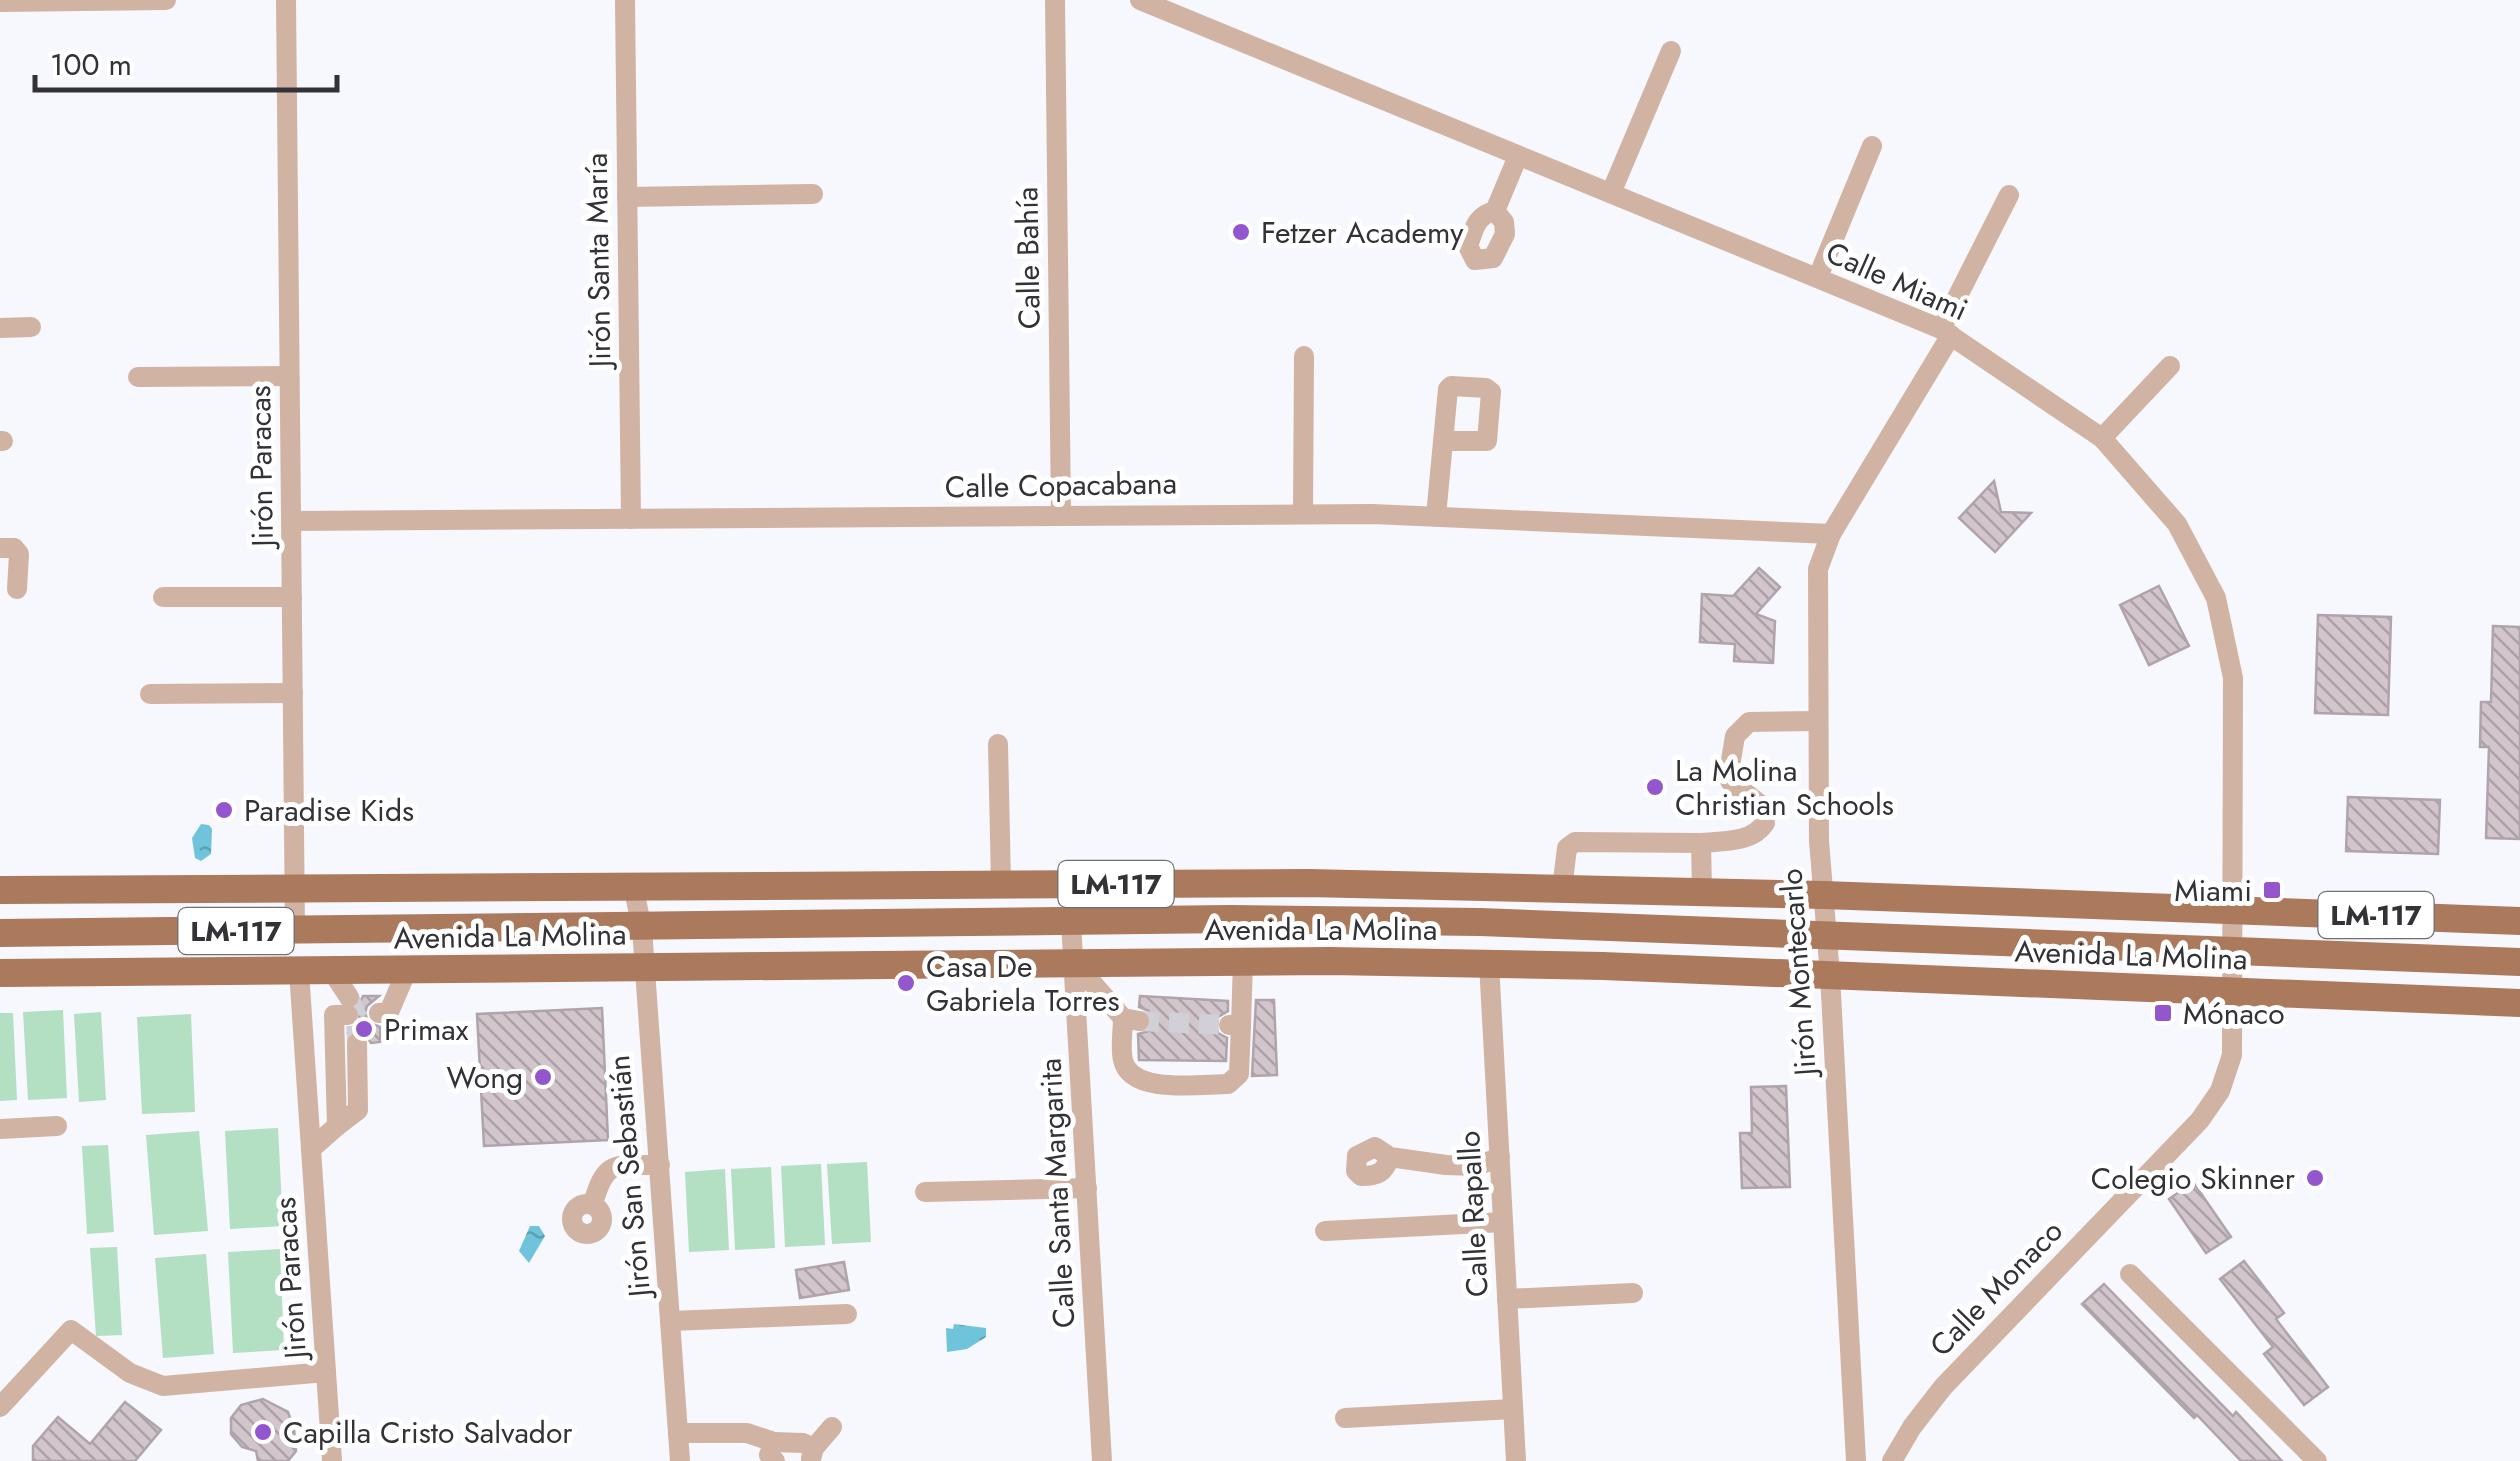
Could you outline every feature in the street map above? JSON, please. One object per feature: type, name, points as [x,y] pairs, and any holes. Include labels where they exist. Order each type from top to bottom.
[{"type":"main road","name":"Avenida La Molina","points":[[0,890],[1308,883],[1824,895],[2520,921]]},
{"type":"main road","points":[[57,890],[128,932]]},
{"type":"main road","name":"Avenida La Molina","points":[[0,934],[1231,919],[1828,934],[2520,962]]},
{"type":"main road","points":[[407,970],[472,929]]},
{"type":"main road","points":[[195,932],[299,982]]},
{"type":"main road","name":"Avenida La Molina","points":[[0,974],[299,982],[331,970],[1243,960],[1489,963],[2520,1003]]},
{"type":"street","points":[[0,2],[166,0]]},
{"type":"street","name":"Jirón Paracas","points":[[286,0],[295,931]]},
{"type":"street","name":"Jirón Santa María","points":[[625,0],[631,519]]},
{"type":"street","name":"Calle Bahía","points":[[1055,0],[1062,515]]},
{"type":"street","name":"Calle Miami","points":[[1140,0],[1946,332],[2102,438],[2177,524],[2216,598],[2233,678],[2232,951]]},
{"type":"street","points":[[1612,194],[1671,51]]},
{"type":"street","points":[[1818,277],[1872,146]]},
{"type":"street","points":[[1495,211],[1518,156]]},
{"type":"street","points":[[628,198],[813,194]]},
{"type":"street","name":"Jirón Montecarlo","points":[[1856,1461],[1828,934],[1819,842],[1818,569],[1830,534],[1946,332],[2010,195]]},
{"type":"street","points":[[0,328],[31,328]]},
{"type":"street","points":[[1303,514],[1304,356]]},
{"type":"street","points":[[2102,438],[2170,366]]},
{"type":"street","points":[[138,377],[290,376]]},
{"type":"street","points":[[1436,516],[1444,441]]},
{"type":"street","name":"Calle Copacabana","points":[[292,521],[1303,514],[1436,516],[1830,534]]},
{"type":"street","points":[[0,548],[14,548],[19,554],[18,589]]},
{"type":"street","points":[[163,597],[292,596]]},
{"type":"street","points":[[150,694],[293,693]]},
{"type":"street","points":[[1562,889],[1567,848],[1575,842],[1701,843],[1759,833],[1766,823],[1762,806],[1730,774],[1735,736],[1749,722],[1818,721]]},
{"type":"street","points":[[998,744],[1001,884]]},
{"type":"street","points":[[1701,843],[1702,892]]},
{"type":"street","name":"Jirón San Sebastián","points":[[633,886],[642,928],[680,1461]]},
{"type":"street","name":"Calle Santa Margarita","points":[[1071,922],[1102,1461]]},
{"type":"street","name":"Calle Monaco","points":[[1892,1461],[1912,1426],[1943,1387],[2211,1106],[2232,1055],[2232,951]]},
{"type":"street","points":[[1073,961],[1131,1019],[1123,1062],[1132,1074],[1147,1083],[1167,1085],[1228,1084],[1239,1074],[1234,1025],[1243,960]]},
{"type":"street","name":"Calle Rapallo","points":[[1489,963],[1516,1461]]},
{"type":"street","points":[[331,970],[344,1009],[337,1126]]},
{"type":"street","points":[[379,1013],[388,1012],[407,970]]},
{"type":"street","points":[[299,982],[344,1009]]},
{"type":"street","name":"Jirón Paracas","points":[[299,982],[332,1461]]},
{"type":"street","points":[[311,1150],[358,1110],[357,1043]]},
{"type":"street","points":[[0,1130],[57,1126]]},
{"type":"street","points":[[1390,1156],[1477,1166],[1500,1158]]},
{"type":"street","points":[[593,1204],[600,1176],[608,1169],[660,1165]]},
{"type":"street","points":[[925,1192],[1087,1188]]},
{"type":"street","points":[[1325,1231],[1503,1222]]},
{"type":"street","points":[[2130,1274],[2317,1461]]},
{"type":"street","points":[[1508,1300],[1633,1293]]},
{"type":"street","points":[[670,1321],[846,1314]]},
{"type":"street","points":[[0,1407],[70,1330],[130,1372],[163,1386],[326,1372]]},
{"type":"street","points":[[1345,1418],[1514,1409]]},
{"type":"street","points":[[678,1434],[748,1433],[774,1451],[803,1443],[812,1454],[832,1428]]},
{"type":"green space","points":[[63,1010],[67,1098],[28,1100],[23,1012]]},
{"type":"green space","points":[[101,1012],[106,1100],[79,1102],[74,1014]]},
{"type":"green space","points":[[0,1013],[13,1013],[17,1100],[0,1101]]},
{"type":"green space","points":[[191,1014],[195,1112],[142,1114],[137,1017]]},
{"type":"green space","points":[[278,1128],[283,1226],[230,1229],[225,1131]]},
{"type":"green space","points":[[199,1131],[208,1231],[154,1235],[146,1135]]},
{"type":"green space","points":[[108,1145],[114,1232],[87,1234],[82,1146]]},
{"type":"green space","points":[[867,1162],[871,1242],[832,1244],[827,1164]]},
{"type":"green space","points":[[821,1164],[825,1245],[785,1247],[781,1166]]},
{"type":"green space","points":[[771,1167],[775,1248],[735,1250],[731,1169]]},
{"type":"green space","points":[[725,1169],[729,1250],[689,1252],[685,1172]]},
{"type":"green space","points":[[117,1247],[122,1335],[96,1336],[90,1248]]},
{"type":"green space","points":[[280,1249],[284,1350],[233,1353],[228,1252]]},
{"type":"green space","points":[[206,1254],[214,1354],[163,1358],[155,1258]]},
{"type":"water","points":[[201,824],[212,829],[211,854],[201,861],[195,858],[192,838]]},
{"type":"water","points":[[530,1226],[539,1226],[545,1236],[529,1263],[519,1251]]},
{"type":"water","points":[[954,1324],[986,1328],[986,1337],[967,1349],[947,1352],[946,1328],[953,1329]]},
{"type":"building","points":[[1994,481],[2001,512],[2031,513],[1995,552],[1959,518]]},
{"type":"building","points":[[1759,568],[1780,587],[1756,614],[1775,621],[1773,663],[1734,661],[1735,644],[1700,642],[1702,594],[1733,596]]},
{"type":"building","points":[[2159,586],[2189,646],[2149,665],[2120,605]]},
{"type":"building","points":[[2318,615],[2391,617],[2388,715],[2315,713]]},
{"type":"building","points":[[2493,626],[2520,627],[2520,839],[2486,838],[2489,747],[2480,747],[2481,702],[2491,702]]},
{"type":"building","points":[[2348,797],[2440,800],[2438,854],[2346,851]]},
{"type":"building","points":[[363,996],[379,996],[365,1013],[368,1022],[380,1027],[380,1042],[371,1043],[363,1031],[349,1032],[360,1021],[358,1007]]},
{"type":"building","points":[[1140,996],[1228,1001],[1228,1011],[1215,1024],[1218,1033],[1227,1038],[1226,1061],[1139,1060],[1138,1034],[1149,1031],[1153,1023],[1149,1011],[1139,1007]]},
{"type":"building","points":[[1256,1000],[1274,1000],[1277,1075],[1252,1076]]},
{"type":"building","name":"Wong","points":[[602,1008],[608,1140],[484,1146],[477,1014]]},
{"type":"building","points":[[1786,1086],[1790,1187],[1742,1188],[1740,1133],[1752,1133],[1751,1087]]},
{"type":"building","points":[[2193,1182],[2231,1237],[2206,1253],[2169,1199]]},
{"type":"building","points":[[2244,1261],[2284,1313],[2276,1319],[2328,1387],[2304,1405],[2264,1354],[2273,1347],[2220,1279]]},
{"type":"building","points":[[844,1262],[849,1290],[800,1298],[796,1270]]},
{"type":"building","points":[[2104,1284],[2282,1461],[2241,1461],[2197,1415],[2194,1418],[2082,1304]]},
{"type":"building","name":"Capilla Cristo Salvador","points":[[263,1399],[288,1412],[296,1451],[288,1461],[258,1461],[256,1451],[242,1447],[231,1434],[231,1418],[241,1405]]},
{"type":"building","points":[[125,1402],[161,1430],[135,1461],[33,1461],[33,1446],[58,1417],[90,1444]]},
{"type":"tunnel","points":[[349,997],[356,1014],[357,1043]]},
{"type":"tunnel","points":[[1139,1021],[1227,1025]]},
{"type":"place","name":"Fetzer Academy","points":[[1241,232]]},
{"type":"place","name":"La Molina Christian Schools","points":[[1655,787]]},
{"type":"place","name":"Paradise Kids","points":[[224,810]]},
{"type":"place","name":"Miami","points":[[2272,890]]},
{"type":"place","name":"Casa De Gabriela Torres","points":[[906,983]]},
{"type":"place","name":"Mónaco","points":[[2163,1013]]},
{"type":"place","name":"Primax","points":[[364,1029]]},
{"type":"place","name":"Wong","points":[[543,1077]]},
{"type":"place","name":"Colegio Skinner","points":[[2315,1178]]},
{"type":"place","name":"Capilla Cristo Salvador","points":[[263,1432]]}]
